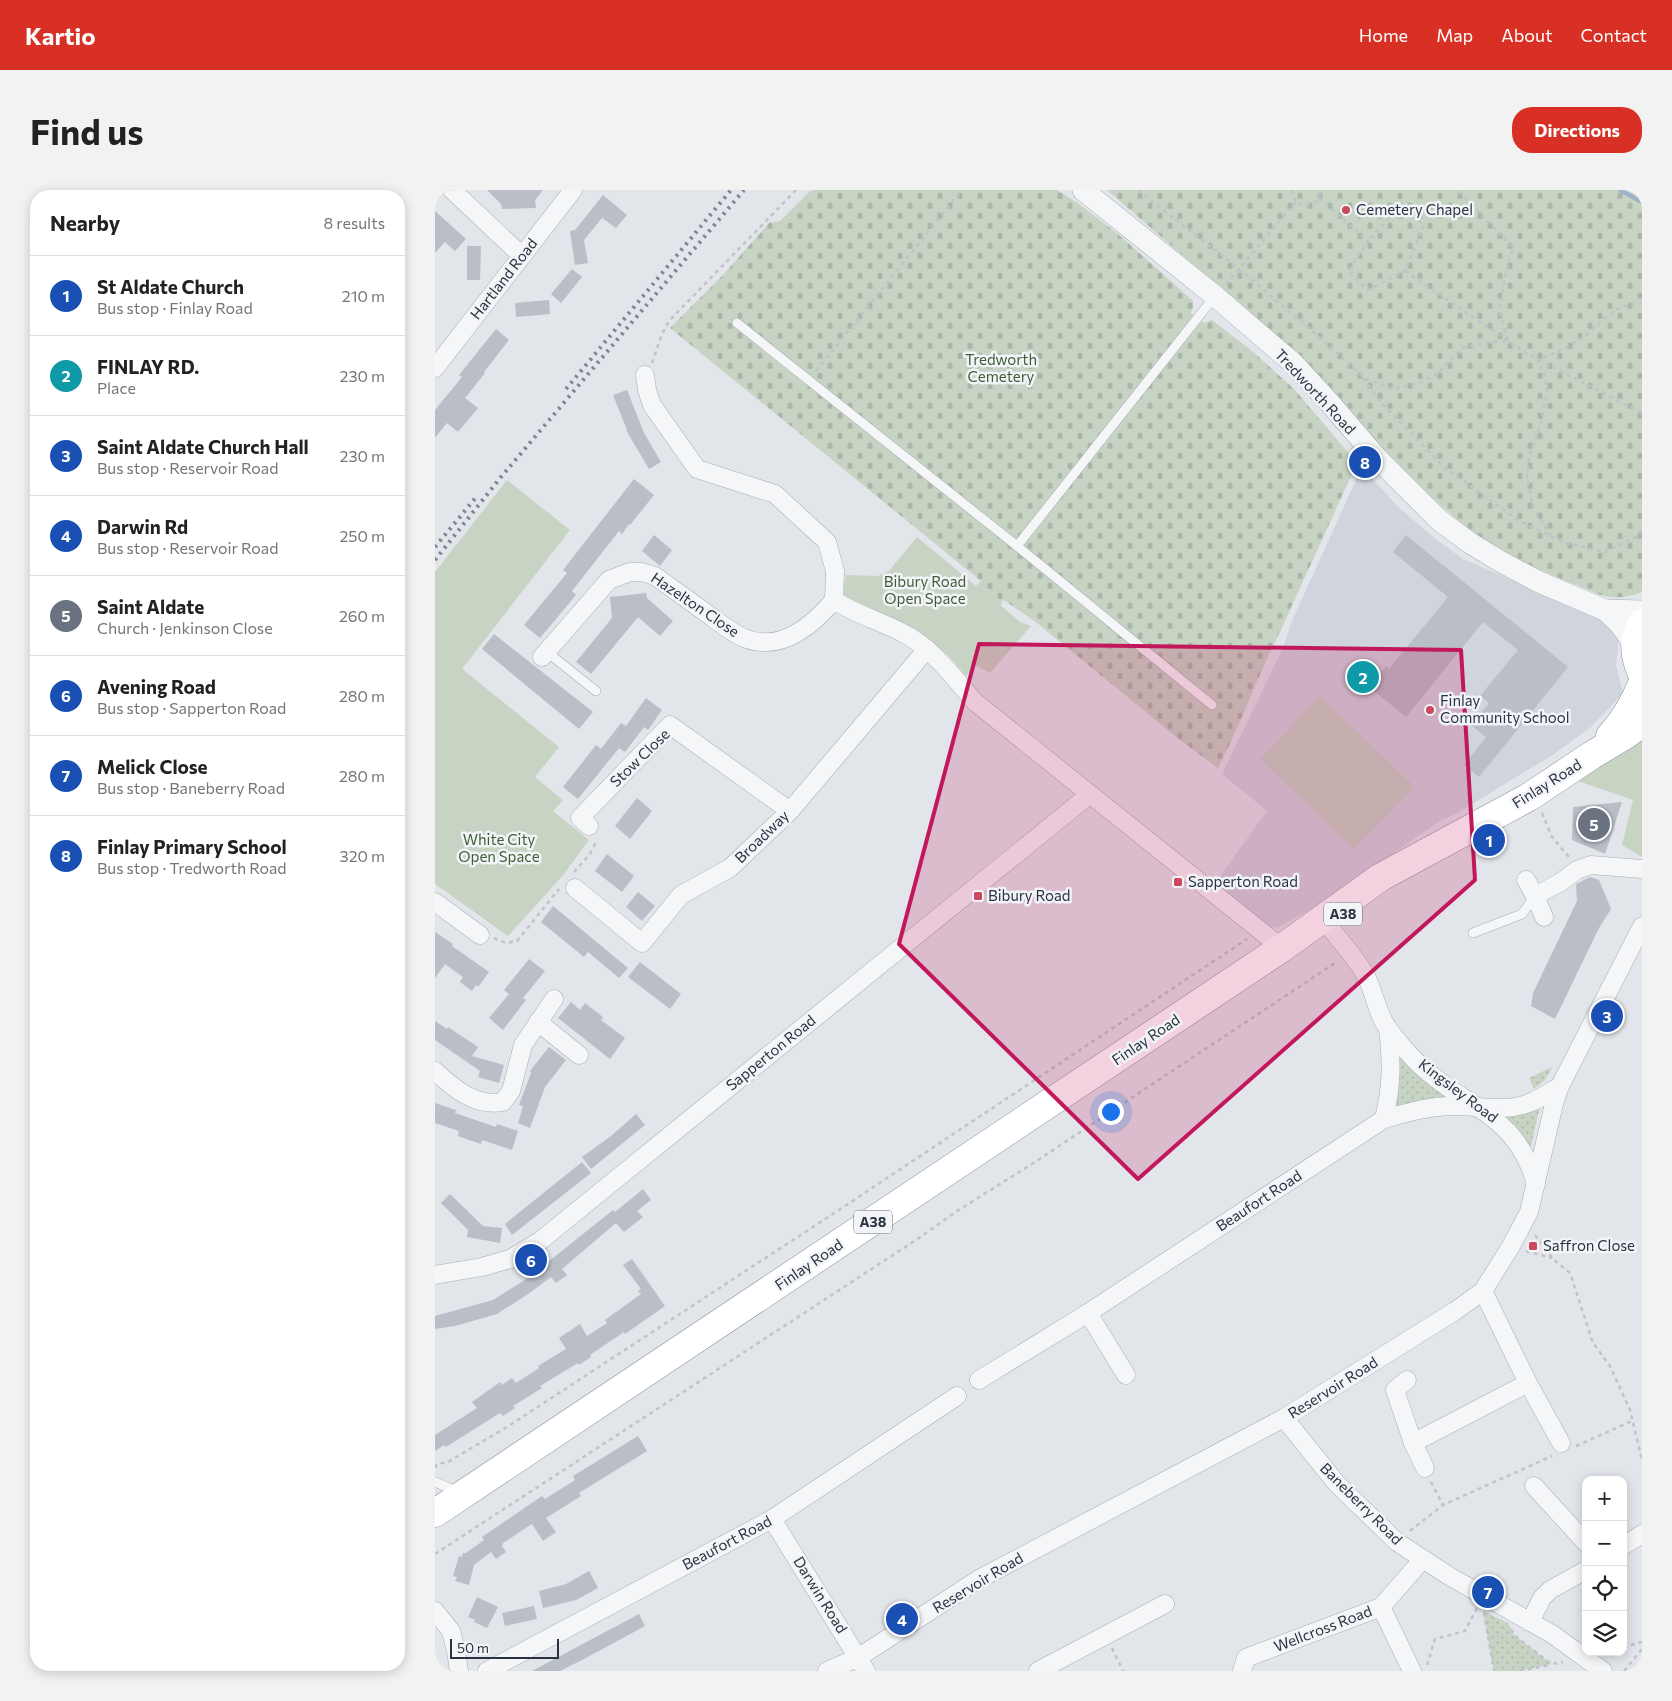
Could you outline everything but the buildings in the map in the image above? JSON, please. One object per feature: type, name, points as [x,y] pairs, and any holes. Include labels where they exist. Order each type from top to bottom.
[{"type":"highway","points":[[1638,635],[1642,674]]},
{"type":"highway","name":"Finlay Road","points":[[1592,755],[1619,726],[1634,706],[1642,684]]},
{"type":"highway","name":"Finlay Road","points":[[1397,870],[1529,797],[1642,723]]},
{"type":"highway","name":"A38","points":[[1282,948],[1328,925],[1386,883],[1397,870]]},
{"type":"highway","name":"A38","points":[[1282,948],[1381,877],[1397,870]]},
{"type":"highway","name":"Finlay Road","points":[[435,1513],[1282,948]]},
{"type":"highway","name":"A38","points":[[435,1503],[463,1494]]},
{"type":"street","points":[[452,190],[521,256]]},
{"type":"street","name":"Hartland Road","points":[[435,368],[573,190]]},
{"type":"street","name":"Tredworth Road","points":[[1083,190],[1215,296],[1294,364],[1377,458],[1439,520],[1470,543],[1498,560],[1537,581],[1605,610],[1628,635],[1638,635]]},
{"type":"street","points":[[645,375],[652,405],[697,469],[775,494],[827,542],[835,571],[834,600],[845,607],[909,636],[927,649],[975,702],[1282,948]]},
{"type":"street","name":"Hazelton Close","points":[[545,654],[609,580],[631,572],[642,572],[655,576],[727,628],[745,638],[763,642],[784,640],[802,631],[817,619],[834,600]]},
{"type":"street","name":"Tredworth Road","points":[[1605,610],[1642,611]]},
{"type":"street","name":"Broadway","points":[[569,883],[642,943],[681,895],[730,868],[789,811],[927,649]]},
{"type":"street","name":"Stow Close","points":[[589,826],[580,818],[670,726],[789,811]]},
{"type":"street","name":"Sapperton Road","points":[[435,1275],[511,1260],[540,1241],[1089,795]]},
{"type":"street","points":[[1535,896],[1561,882],[1577,870],[1591,865],[1642,869]]},
{"type":"street","points":[[1526,880],[1543,917]]},
{"type":"street","points":[[435,902],[487,936]]},
{"type":"street","name":"Kingsley Road","points":[[1328,925],[1365,974],[1388,1028],[1433,1076],[1502,1125],[1515,1139],[1531,1165],[1536,1184]]},
{"type":"street","name":"Reservoir Road","points":[[827,1671],[863,1664],[979,1579],[1283,1418],[1455,1311],[1483,1291],[1525,1222],[1560,1086],[1642,926]]},
{"type":"street","points":[[435,1071],[457,1091],[485,1103],[503,1102],[511,1091],[523,1045],[554,999]]},
{"type":"street","points":[[538,1022],[579,1054]]},
{"type":"street","points":[[1384,1119],[1391,1090],[1388,1028]]},
{"type":"street","name":"Beaufort Road","points":[[979,1380],[1088,1313],[1384,1119],[1429,1108],[1450,1106],[1479,1108],[1517,1107],[1529,1103],[1560,1086]]},
{"type":"street","points":[[1483,1291],[1528,1383],[1565,1448]]},
{"type":"street","points":[[1088,1313],[1126,1375]]},
{"type":"street","points":[[1407,1380],[1395,1390],[1413,1443],[1425,1468]]},
{"type":"street","points":[[1413,1443],[1528,1383]]},
{"type":"street","name":"Beaufort Road","points":[[487,1671],[772,1520],[957,1396]]},
{"type":"street","name":"Baneberry Road","points":[[1283,1418],[1337,1484],[1397,1542],[1449,1576],[1552,1634],[1603,1671]]},
{"type":"street","points":[[1534,1486],[1582,1539]]},
{"type":"street","name":"Darwin Road","points":[[772,1520],[863,1664]]},
{"type":"street","points":[[1627,1543],[1642,1534]]},
{"type":"street","name":"Wellcross Road","points":[[1242,1671],[1247,1658],[1381,1607],[1423,1559]]},
{"type":"street","points":[[1530,1622],[1541,1598],[1550,1590],[1582,1572]]},
{"type":"street","points":[[1039,1671],[1165,1604]]},
{"type":"street","points":[[1381,1607],[1412,1671]]},
{"type":"street","points":[[435,1611],[451,1631],[457,1651],[459,1671]]},
{"type":"lane","points":[[1017,546],[1215,296]]},
{"type":"lane","points":[[737,323],[1213,705]]},
{"type":"lane","points":[[545,654],[596,691]]},
{"type":"lane","points":[[1473,933],[1522,914],[1535,896]]},
{"type":"lane","points":[[435,1482],[463,1494]]},
{"type":"path","points":[[645,375],[652,364],[662,334],[669,321],[796,190]]},
{"type":"path","points":[[809,380],[962,190]]},
{"type":"path","points":[[1138,190],[1239,269],[1308,327],[1363,377],[1377,398],[1445,468],[1518,520],[1562,542],[1605,552],[1636,537],[1642,528]]},
{"type":"path","points":[[1292,190],[1293,198],[1296,202],[1308,206],[1316,202],[1321,190]]},
{"type":"path","points":[[1458,190],[1513,248],[1505,275],[1500,311],[1508,341]]},
{"type":"path","points":[[1319,198],[1367,241]]},
{"type":"path","points":[[1215,296],[1296,202]]},
{"type":"path","points":[[1397,209],[1424,224],[1405,271],[1368,290],[1348,272],[1367,241],[1397,209]]},
{"type":"path","points":[[1405,271],[1538,360],[1642,414]]},
{"type":"path","points":[[1538,360],[1562,351],[1586,335],[1607,314],[1633,303],[1642,302]]},
{"type":"path","points":[[1363,377],[1392,389],[1417,384],[1437,374],[1462,348],[1484,343],[1508,341]]},
{"type":"path","points":[[1538,360],[1545,375],[1547,393],[1540,426],[1529,457],[1527,476],[1533,508],[1552,537]]},
{"type":"path","points":[[1529,797],[1539,807],[1552,837],[1568,857],[1591,865]]},
{"type":"path","points":[[487,936],[506,943],[517,942],[569,883],[590,854],[598,838],[589,826]]},
{"type":"path","points":[[435,1468],[437,1464],[448,1462],[507,1427],[845,1206],[1161,997],[1259,929]]},
{"type":"path","points":[[435,1554],[919,1238],[957,1211],[1032,1164],[1349,953]]},
{"type":"path","points":[[1525,1222],[1553,1259],[1570,1273],[1593,1343],[1610,1366],[1630,1410],[1642,1460]]},
{"type":"path","points":[[1511,1246],[1553,1259]]},
{"type":"path","points":[[1397,1542],[1443,1505],[1565,1448],[1633,1421]]},
{"type":"path","points":[[1425,1468],[1443,1505]]},
{"type":"path","points":[[1425,1671],[1435,1638],[1465,1631],[1477,1608]]},
{"type":"path","points":[[1483,1611],[1494,1671]]},
{"type":"path","points":[[1106,1635],[1123,1671]]},
{"type":"path","points":[[1627,1646],[1642,1642]]},
{"type":"path","points":[[1624,1671],[1642,1649]]},
{"type":"path","points":[[1520,1671],[1555,1664]]},
{"type":"highlighted area","points":[[979,644],[1461,650],[1475,880],[1138,1179],[899,944]]},
{"type":"shaded area","name":"Finlay Community School","points":[[1362,467],[1397,506],[1463,559],[1620,626],[1616,665],[1623,693],[1591,727],[1554,754],[1454,815],[1440,821],[1318,905],[1277,928],[1268,926],[1215,883],[1267,811],[1222,774],[1283,648],[1291,623]]},
{"type":"green space","name":"Tredworth Cemetery","points":[[1057,190],[1079,204],[1118,234],[1193,301],[1191,313],[1204,323],[1212,320],[1252,351],[1294,389],[1357,463],[1218,768],[1180,740],[1037,623],[1004,600],[1002,602],[978,584],[981,581],[670,328],[723,275],[770,222],[780,221],[810,191]]},
{"type":"green space","points":[[1107,190],[1642,190],[1642,592],[1619,597],[1598,594],[1525,562],[1473,532],[1429,495],[1218,286]]},
{"type":"green space","name":"White City Open Space","points":[[507,480],[570,530],[462,669],[559,747],[535,777],[563,800],[553,811],[589,840],[564,874],[508,936],[435,884],[435,572]]},
{"type":"green space","name":"Bibury Road Open Space","points":[[917,537],[976,586],[978,584],[1002,602],[1001,606],[1020,622],[1031,626],[990,673],[975,665],[966,676],[949,656],[917,630],[845,596],[843,591],[846,575],[878,576],[889,571]]},
{"type":"green space","points":[[1320,696],[1415,787],[1354,849],[1260,759]]},
{"type":"green space","points":[[1642,728],[1642,857],[1622,845],[1633,800],[1578,781]]},
{"type":"green space","points":[[1397,1054],[1452,1097],[1395,1107]]},
{"type":"green space","points":[[1552,1067],[1545,1080],[1534,1089],[1529,1078]]},
{"type":"green space","points":[[1540,1106],[1530,1150],[1504,1117],[1505,1114]]},
{"type":"green space","points":[[1483,1611],[1508,1623],[1514,1635],[1551,1664],[1519,1671],[1494,1671]]},
{"type":"waterway","points":[[1620,190],[1642,202]]},
{"type":"railway","points":[[566,389],[731,190]]},
{"type":"railway","points":[[435,560],[501,477],[744,190]]},
{"type":"railway","points":[[435,547],[478,495]]},
{"type":"place","name":"Cemetery Chapel","points":[[1346,210]]},
{"type":"place","name":"Finlay Primary School","points":[[1365,462]]},
{"type":"place","name":"FINLAY RD.","points":[[1363,677]]},
{"type":"place","name":"Finlay Community School","points":[[1430,710]]},
{"type":"place","name":"Saint Aldate","points":[[1594,824]]},
{"type":"place","name":"St Aldate Church","points":[[1489,840]]},
{"type":"place","name":"Sapperton Road","points":[[1178,882]]},
{"type":"place","name":"Bibury Road","points":[[978,896]]},
{"type":"place","name":"Saint Aldate Church Hall","points":[[1607,1016]]},
{"type":"place","name":"Saffron Close","points":[[1533,1246]]},
{"type":"place","name":"Avening Road","points":[[531,1260]]},
{"type":"place","name":"Melick Close","points":[[1488,1592]]},
{"type":"place","name":"Darwin Rd","points":[[902,1619]]}]
